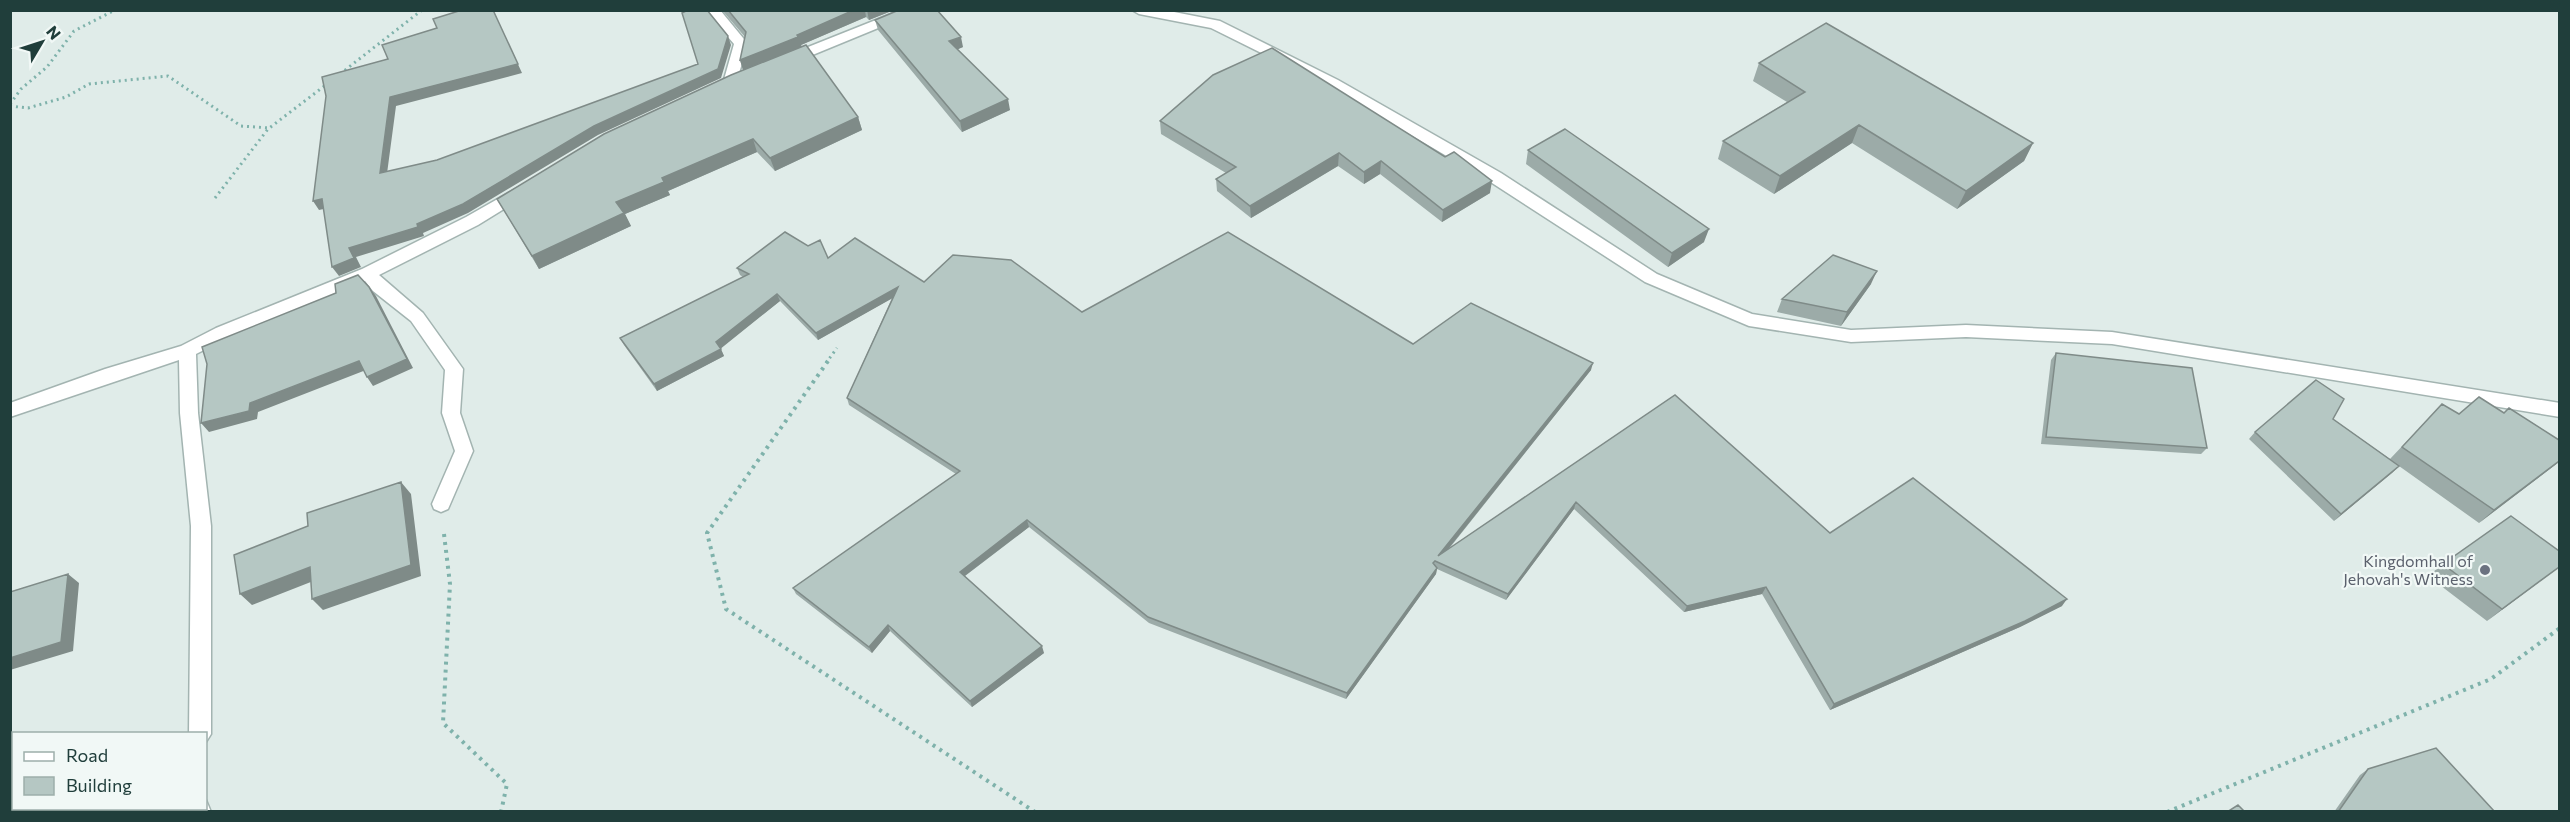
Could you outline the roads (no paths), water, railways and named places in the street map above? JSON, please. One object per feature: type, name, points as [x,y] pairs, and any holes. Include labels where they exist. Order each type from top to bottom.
[{"type":"street","points":[[712,10],[741,44],[725,86],[750,75]]},
{"type":"street","points":[[769,68],[915,10]]},
{"type":"street","points":[[1139,10],[1215,24],[1294,63],[1495,177],[1651,278],[1749,320],[1851,336],[1966,331],[2112,338],[2559,410]]},
{"type":"street","points":[[10,410],[111,374],[187,351],[222,333],[368,273],[472,221],[533,184]]},
{"type":"street","points":[[368,273],[379,287],[417,317],[454,369],[451,413],[464,452],[441,504]]},
{"type":"street","points":[[187,351],[189,413],[201,526],[200,732]]},
{"type":"place","name":"Kingdomhall of Jehovah's Witness","points":[[2485,570]]}]
